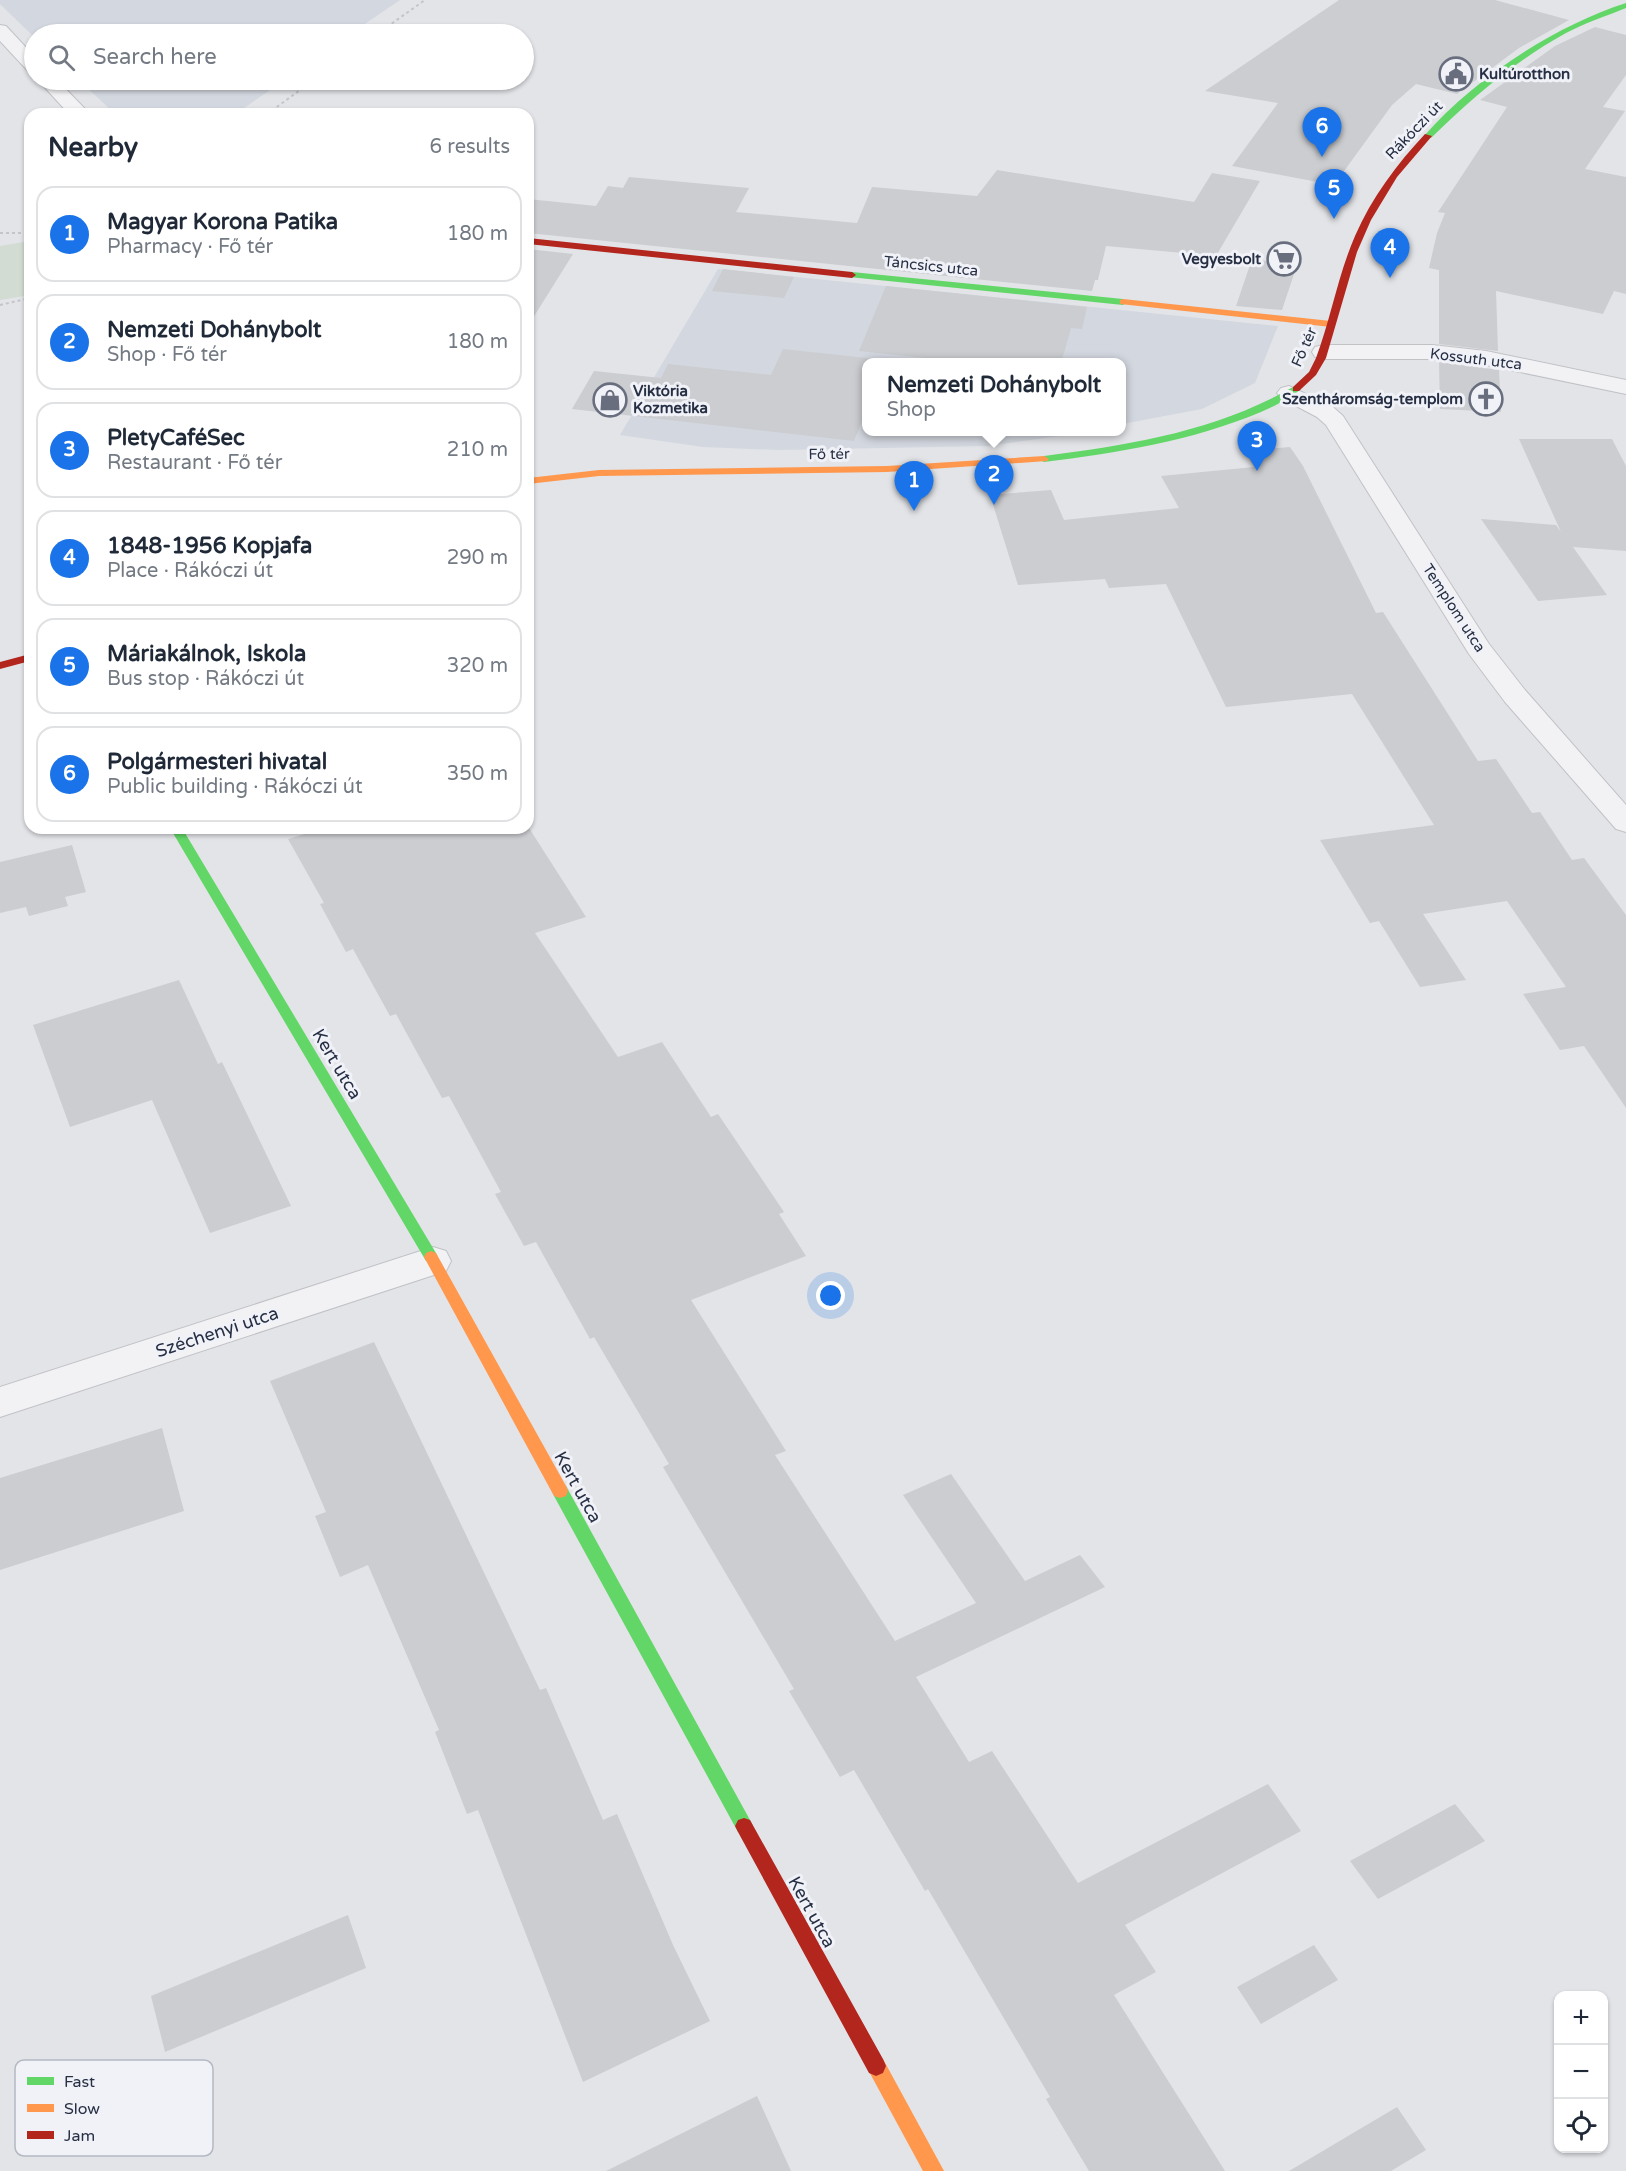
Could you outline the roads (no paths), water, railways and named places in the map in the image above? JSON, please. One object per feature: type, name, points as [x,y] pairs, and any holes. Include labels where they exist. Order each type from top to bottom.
[{"type":"street","name":"Rákóczi út","points":[[1331,324],[1354,249],[1374,204],[1414,151],[1474,94],[1552,38],[1626,5]]},
{"type":"street","points":[[0,30],[24,55]]},
{"type":"street","points":[[57,90],[74,108]]},
{"type":"street","name":"Táncsics utca","points":[[534,242],[1331,324]]},
{"type":"street","name":"Fő tér","points":[[534,480],[618,474],[959,467],[1027,462],[1132,446],[1186,433],[1260,410],[1289,393],[1307,381],[1323,352],[1331,324]]},
{"type":"street","name":"Kossuth utca","points":[[1323,352],[1432,352],[1486,358],[1626,387]]},
{"type":"street","name":"Templom utca","points":[[1289,393],[1324,412],[1335,421],[1478,648],[1515,696],[1626,823]]},
{"type":"street","points":[[0,666],[24,659]]},
{"type":"street","name":"Kert utca","points":[[180,834],[433,1261],[934,2171]]},
{"type":"street","name":"Széchenyi utca","points":[[0,1402],[433,1261]]},
{"type":"place","name":"Kultúrotthon","points":[[1456,74]]},
{"type":"place","name":"Polgármesteri hivatal","points":[[1322,157]]},
{"type":"place","name":"Máriakálnok, Iskola","points":[[1334,219]]},
{"type":"place","name":"Vegyesbolt","points":[[1284,259]]},
{"type":"place","name":"1848-1956 Kopjafa","points":[[1390,278]]},
{"type":"place","name":"Szentháromság-templom","points":[[1486,399]]},
{"type":"place","name":"Viktória Kozmetika","points":[[610,400]]},
{"type":"place","name":"PletyCaféSec","points":[[1257,471]]},
{"type":"place","name":"Nemzeti Dohánybolt","points":[[994,505]]},
{"type":"place","name":"Magyar Korona Patika","points":[[914,511]]}]
